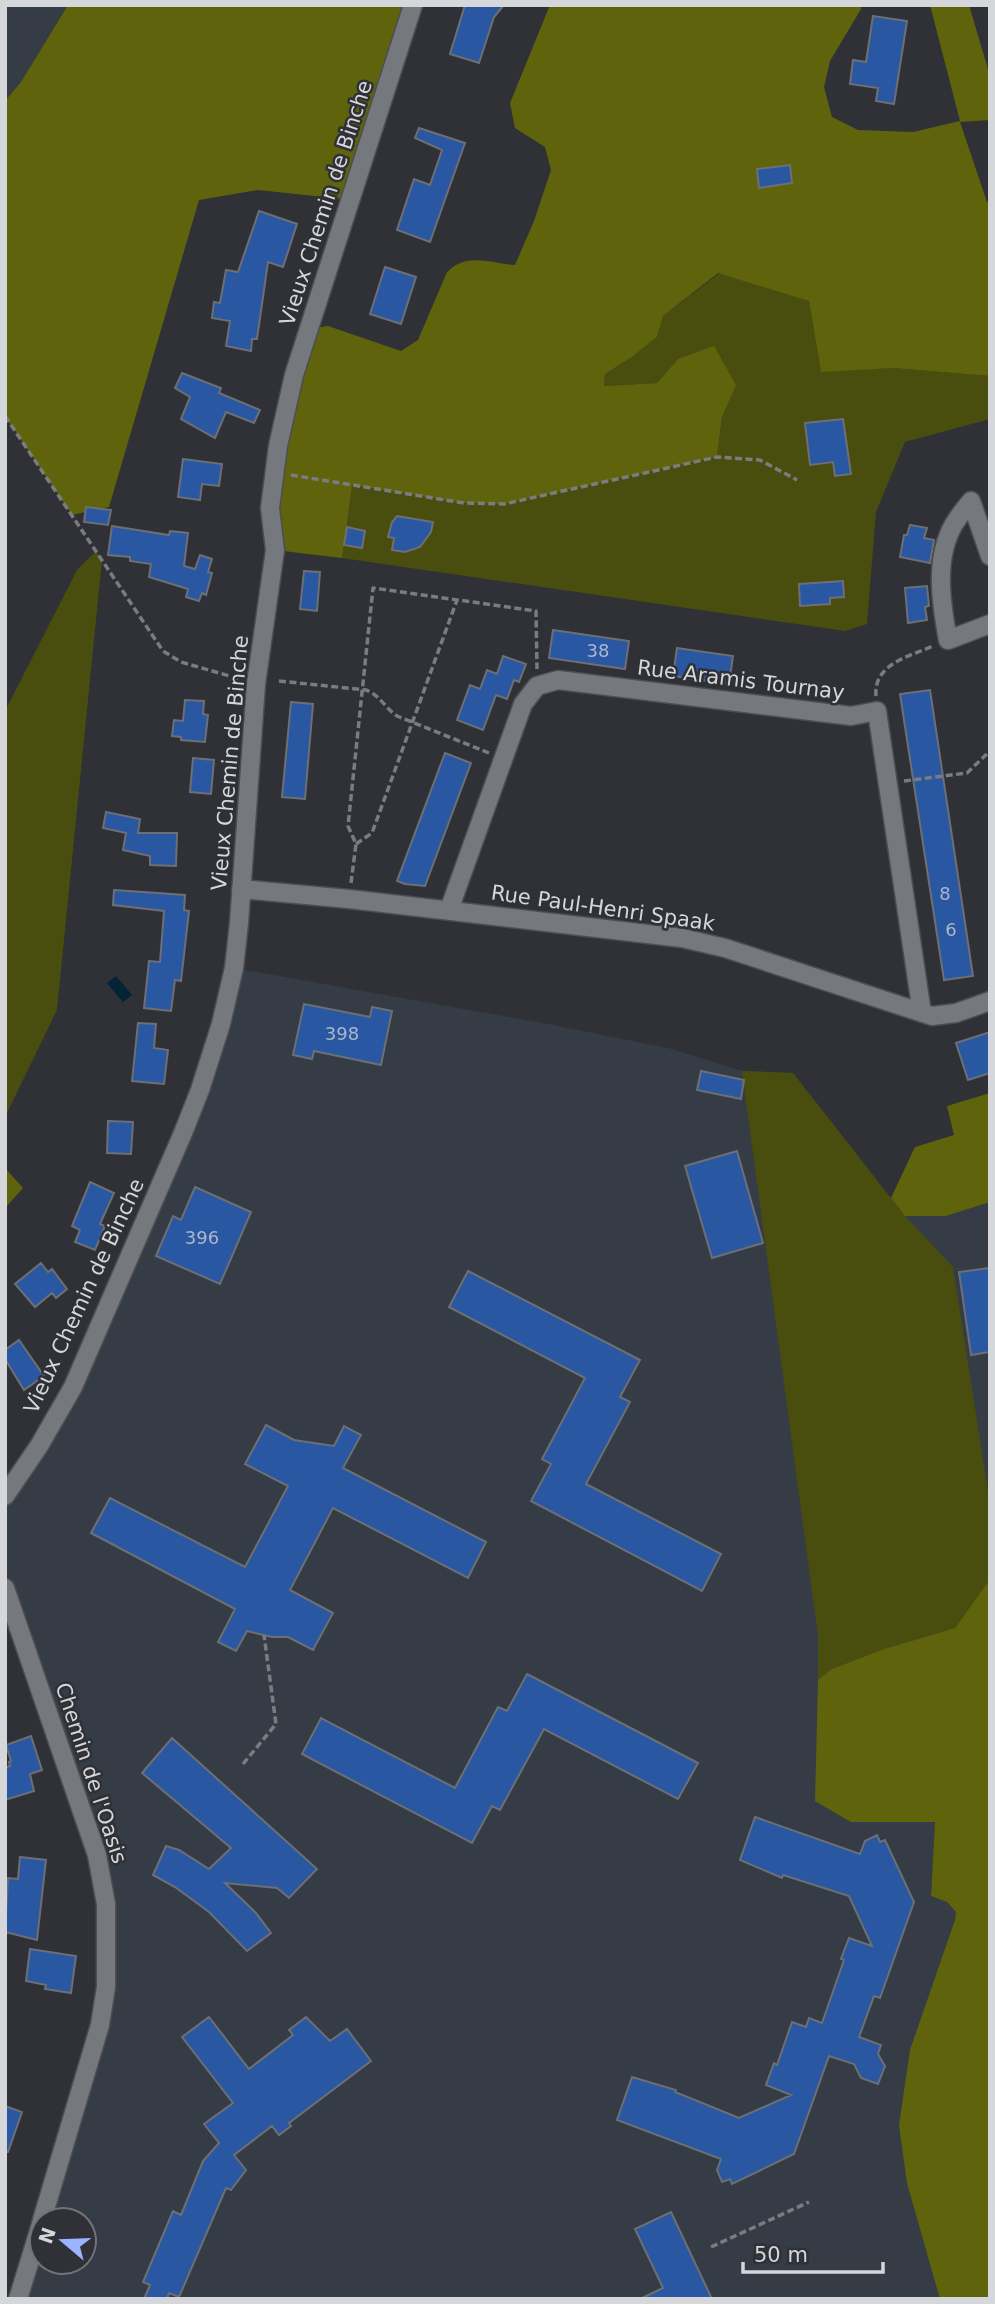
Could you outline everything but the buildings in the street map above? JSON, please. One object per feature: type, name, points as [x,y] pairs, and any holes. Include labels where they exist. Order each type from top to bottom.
[{"type":"street","name":"Vieux Chemin de Binche","points":[[5,1496],[39,1446],[73,1387],[200,1090],[222,1024],[234,968],[256,684],[275,550],[270,508],[275,473],[294,375],[413,5]]},
{"type":"street","points":[[990,556],[971,501],[953,525],[945,551],[941,578],[942,609],[948,640],[990,624]]},
{"type":"street","name":"Rue Aramis Tournay","points":[[537,686],[558,680],[851,716],[877,711]]},
{"type":"street","points":[[449,910],[523,704],[537,686]]},
{"type":"street","points":[[877,711],[922,1013]]},
{"type":"street","name":"Rue Paul-Henri Spaak","points":[[241,889],[682,938],[725,948],[932,1016],[956,1013],[990,1001]]},
{"type":"street","name":"Chemin de l'Oasis","points":[[5,1588],[97,1855],[106,1904],[106,1987],[100,2025],[46,2206]]},
{"type":"street","name":"Chemin de l'Oasis","points":[[18,2299],[28,2266]]},
{"type":"path","points":[[5,416],[163,651],[181,662],[256,684]]},
{"type":"path","points":[[275,473],[464,503],[504,504],[717,457],[760,460],[797,481]]},
{"type":"path","points":[[349,899],[356,844],[348,826],[373,588],[536,611],[537,686]]},
{"type":"path","points":[[356,844],[372,833],[457,600]]},
{"type":"path","points":[[877,711],[875,685],[889,665],[948,640]]},
{"type":"path","points":[[279,681],[362,690],[376,694],[387,709],[412,723],[503,759]]},
{"type":"path","points":[[888,783],[967,773],[990,751]]},
{"type":"path","points":[[243,1764],[276,1724],[264,1635]]},
{"type":"path","points":[[712,2247],[809,2202]]},
{"type":"shaded area","points":[[5,5],[68,5],[21,82],[5,101]]},
{"type":"shaded area","points":[[68,5],[413,5],[352,200],[258,190],[199,200],[109,507],[72,515],[5,416],[5,101],[21,82]]},
{"type":"shaded area","points":[[550,5],[860,5],[861,9],[830,61],[824,87],[832,117],[858,130],[913,132],[960,121],[930,5],[969,5],[990,76],[990,120],[960,122],[987,202],[990,203],[990,376],[893,368],[821,372],[809,301],[718,273],[663,316],[657,337],[605,374],[604,386],[657,383],[678,359],[714,346],[736,385],[722,417],[717,457],[504,504],[463,503],[352,485],[342,558],[275,550],[270,508],[309,329],[328,326],[401,351],[418,340],[447,272],[470,260],[515,265],[534,221],[551,170],[545,147],[515,128],[510,103]]},
{"type":"shaded area","points":[[726,268],[809,301],[821,371],[893,368],[990,376],[990,419],[905,442],[876,512],[867,624],[845,631],[342,558],[351,485],[463,503],[504,504],[717,457],[722,417],[735,385],[678,359],[657,383],[604,386],[605,374],[657,337],[663,316]]},
{"type":"shaded area","points":[[96,551],[102,560],[57,1010],[5,1117],[5,711],[77,570]]},
{"type":"shaded area","points":[[234,968],[672,1049],[742,1071],[793,1073],[905,1216],[946,1216],[990,1202],[990,1579],[955,1628],[884,1649],[851,1822],[935,1822],[931,1896],[947,1902],[956,1912],[927,2248],[940,2299],[18,2299],[28,2266],[28,2276],[98,2276],[98,2206],[46,2206],[100,2025],[106,1904],[5,1588],[5,1496],[39,1446],[183,1133]]},
{"type":"shaded area","points":[[742,1071],[793,1073],[905,1216],[953,1267],[990,1504],[990,1579],[955,1628],[884,1649],[832,1669],[818,1680],[818,1636]]},
{"type":"shaded area","points":[[990,1093],[990,1202],[946,1216],[905,1216],[891,1198],[915,1147],[954,1135],[947,1106]]},
{"type":"shaded area","points":[[5,1168],[23,1188],[5,1208]]},
{"type":"shaded area","points":[[990,1579],[990,2299],[940,2299],[907,2183],[899,2125],[910,2050],[956,1912],[947,1902],[931,1896],[935,1822],[851,1822],[815,1801],[818,1680],[832,1669],[884,1649],[955,1628]]},
{"type":"water","points":[[116,976],[132,995],[123,1002],[107,983]]}]
